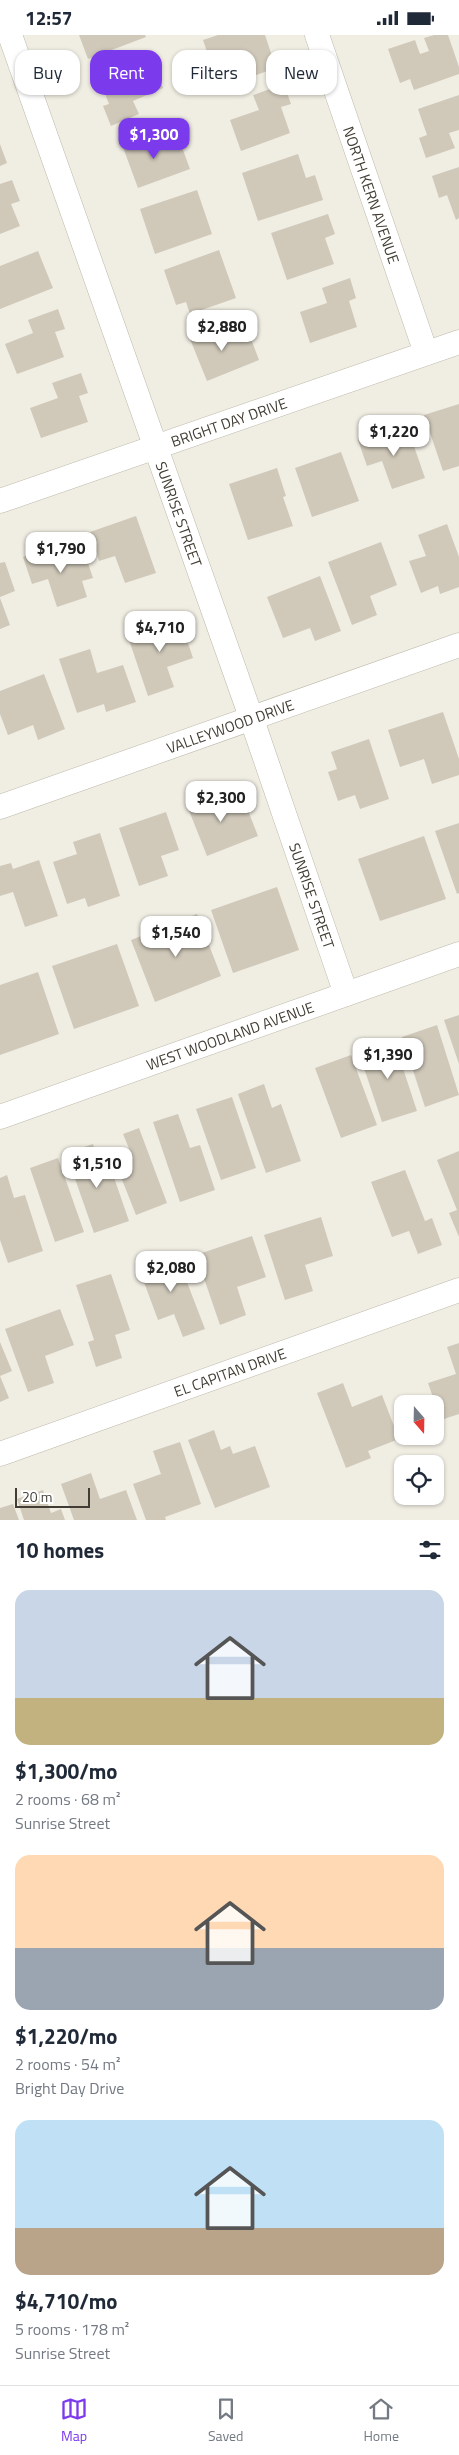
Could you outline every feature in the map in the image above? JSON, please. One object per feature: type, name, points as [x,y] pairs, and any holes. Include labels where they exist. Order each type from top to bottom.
[{"type":"street","name":"SUNRISE STREET","points":[[10,35],[252,717],[346,994]]},
{"type":"street","name":"NORTH KERN AVENUE","points":[[317,35],[426,353]]},
{"type":"street","name":"BRIGHT DAY DRIVE","points":[[0,501],[156,445],[459,342]]},
{"type":"street","name":"VALLEYWOOD DRIVE","points":[[0,807],[459,645]]},
{"type":"street","name":"WEST WOODLAND AVENUE","points":[[0,1117],[459,954]]},
{"type":"street","name":"EL CAPITAN DRIVE","points":[[0,1454],[459,1290]]},
{"type":"building","points":[[79,35],[145,35],[146,37],[112,50],[90,50],[90,58],[88,59]]},
{"type":"building","points":[[218,35],[265,35],[270,50],[266,50],[266,72],[256,75],[256,50],[206,50],[203,40]]},
{"type":"building","points":[[434,35],[448,35],[459,67],[459,74],[414,90],[410,79],[400,83],[388,49],[415,40],[420,54],[429,51],[424,38]]},
{"type":"building","points":[[266,90],[266,95],[288,95],[291,104],[281,107],[290,133],[241,151],[230,120],[259,110],[253,95]]},
{"type":"building","points":[[106,95],[147,95],[133,101],[139,114],[111,126],[103,106],[109,104]]},
{"type":"building","points":[[459,95],[459,130],[449,133],[455,148],[426,158],[419,138],[427,135],[418,109]]},
{"type":"building","points":[[145,132],[151,149],[179,139],[190,169],[138,188],[121,142]]},
{"type":"building","points":[[0,144],[7,163],[0,166]]},
{"type":"building","points":[[298,154],[306,178],[315,175],[323,200],[258,221],[242,173]]},
{"type":"building","points":[[459,167],[459,218],[456,220],[447,195],[439,198],[432,176]]},
{"type":"building","points":[[12,180],[20,201],[11,204],[20,226],[0,234],[0,184]]},
{"type":"building","points":[[197,190],[212,234],[155,254],[140,209]]},
{"type":"building","points":[[328,214],[335,234],[325,238],[334,264],[287,280],[271,233]]},
{"type":"building","points":[[219,250],[236,298],[190,314],[186,302],[176,305],[164,270]]},
{"type":"building","points":[[38,251],[53,288],[0,309],[0,266]]},
{"type":"building","points":[[350,278],[356,298],[349,301],[357,327],[310,343],[300,312],[327,303],[322,288]]},
{"type":"building","points":[[58,309],[65,329],[55,332],[64,357],[17,374],[5,344],[33,333],[28,320]]},
{"type":"building","points":[[213,325],[220,342],[248,331],[259,360],[207,381],[188,334]]},
{"type":"building","points":[[81,373],[88,393],[79,396],[88,422],[41,438],[30,408],[58,398],[52,383]]},
{"type":"building","points":[[459,404],[459,466],[443,471],[424,415]]},
{"type":"building","points":[[408,429],[425,478],[392,489],[382,461],[367,466],[358,440],[378,433],[380,439]]},
{"type":"building","points":[[341,452],[359,501],[312,517],[295,468]]},
{"type":"building","points":[[277,468],[286,496],[283,497],[293,526],[248,540],[229,484]]},
{"type":"building","points":[[136,516],[156,573],[125,583],[115,556],[99,561],[90,532]]},
{"type":"building","points":[[447,524],[459,557],[459,587],[440,594],[438,586],[421,593],[409,561],[426,556],[418,535]]},
{"type":"building","points":[[381,542],[397,585],[370,596],[377,615],[352,625],[328,562]]},
{"type":"building","points":[[83,548],[93,578],[82,581],[87,597],[57,607],[48,579],[32,584],[23,557],[43,550],[46,561]]},
{"type":"building","points":[[5,562],[15,591],[0,597],[0,563]]},
{"type":"building","points":[[320,576],[341,631],[315,641],[310,628],[283,638],[267,597]]},
{"type":"building","points":[[0,598],[10,625],[0,629]]},
{"type":"building","points":[[179,616],[193,658],[167,667],[174,687],[148,696],[127,634]]},
{"type":"building","points":[[90,649],[97,673],[123,665],[136,702],[106,712],[104,704],[77,713],[59,659]]},
{"type":"building","points":[[44,674],[65,729],[38,740],[33,725],[8,735],[0,714],[0,691]]},
{"type":"building","points":[[443,712],[459,759],[459,775],[432,784],[424,759],[400,767],[388,730]]},
{"type":"building","points":[[369,739],[389,799],[360,809],[355,795],[338,801],[328,772],[337,769],[331,752]]},
{"type":"building","points":[[211,793],[216,805],[242,795],[258,836],[207,856],[186,803]]},
{"type":"building","points":[[166,812],[179,850],[161,856],[168,876],[139,886],[119,828]]},
{"type":"building","points":[[459,823],[459,893],[457,894],[435,831]]},
{"type":"building","points":[[100,833],[120,896],[88,907],[85,898],[67,904],[53,862],[77,854],[73,842]]},
{"type":"building","points":[[424,836],[446,899],[380,921],[358,859]]},
{"type":"building","points":[[39,860],[58,916],[25,927],[13,892],[0,896],[0,866],[11,863],[13,869]]},
{"type":"building","points":[[277,887],[299,950],[233,973],[211,910]]},
{"type":"building","points":[[197,914],[221,976],[155,1002],[131,940]]},
{"type":"building","points":[[117,944],[139,1006],[74,1029],[52,966]]},
{"type":"building","points":[[38,972],[59,1034],[0,1055],[0,985]]},
{"type":"building","points":[[459,1015],[459,1064],[444,1020]]},
{"type":"building","points":[[437,1025],[459,1095],[425,1107],[402,1037]]},
{"type":"building","points":[[393,1038],[417,1111],[382,1122],[358,1050]]},
{"type":"building","points":[[351,1055],[377,1125],[341,1138],[315,1068]]},
{"type":"building","points":[[264,1084],[272,1108],[281,1104],[301,1161],[266,1173],[238,1094]]},
{"type":"building","points":[[232,1097],[256,1168],[221,1180],[196,1109]]},
{"type":"building","points":[[178,1114],[190,1148],[200,1145],[215,1190],[180,1202],[153,1122]]},
{"type":"building","points":[[139,1128],[167,1203],[136,1215],[113,1157],[130,1151],[123,1134]]},
{"type":"building","points":[[93,1144],[100,1166],[109,1163],[129,1221],[94,1233],[66,1153]]},
{"type":"building","points":[[459,1151],[459,1237],[449,1213],[457,1210],[437,1160]]},
{"type":"building","points":[[58,1158],[84,1232],[55,1242],[30,1168]]},
{"type":"building","points":[[405,1170],[425,1221],[432,1218],[442,1245],[418,1254],[409,1231],[392,1237],[371,1182]]},
{"type":"building","points":[[7,1175],[14,1198],[25,1195],[43,1251],[8,1263],[0,1240],[0,1178]]},
{"type":"building","points":[[321,1217],[333,1256],[305,1265],[313,1291],[285,1300],[264,1235]]},
{"type":"building","points":[[252,1236],[266,1277],[237,1287],[246,1315],[220,1325],[196,1255]]},
{"type":"building","points":[[175,1251],[205,1329],[183,1337],[174,1314],[158,1320],[138,1266]]},
{"type":"building","points":[[111,1274],[130,1330],[115,1335],[122,1358],[96,1367],[88,1342],[94,1340],[76,1285]]},
{"type":"building","points":[[60,1309],[74,1345],[45,1356],[54,1383],[28,1392],[5,1329]]},
{"type":"building","points":[[0,1342],[12,1371],[0,1376]]},
{"type":"building","points":[[459,1343],[459,1414],[444,1419],[444,1395],[432,1395],[428,1383],[456,1374],[447,1347]]},
{"type":"building","points":[[0,1376],[9,1398],[0,1402]]},
{"type":"building","points":[[343,1383],[352,1407],[382,1395],[394,1426],[394,1441],[368,1451],[371,1458],[346,1468],[317,1393]]},
{"type":"building","points":[[214,1430],[221,1450],[230,1446],[233,1454],[255,1446],[270,1487],[215,1508],[188,1440]]},
{"type":"building","points":[[180,1442],[201,1504],[165,1517],[166,1520],[146,1520],[133,1484],[161,1474],[153,1451]]},
{"type":"building","points":[[91,1473],[100,1499],[126,1490],[137,1520],[74,1520],[61,1484]]},
{"type":"building","points":[[43,1490],[51,1513],[61,1509],[65,1520],[24,1520],[17,1499]]},
{"type":"building","points":[[13,1504],[19,1520],[0,1520],[0,1508]]}]
